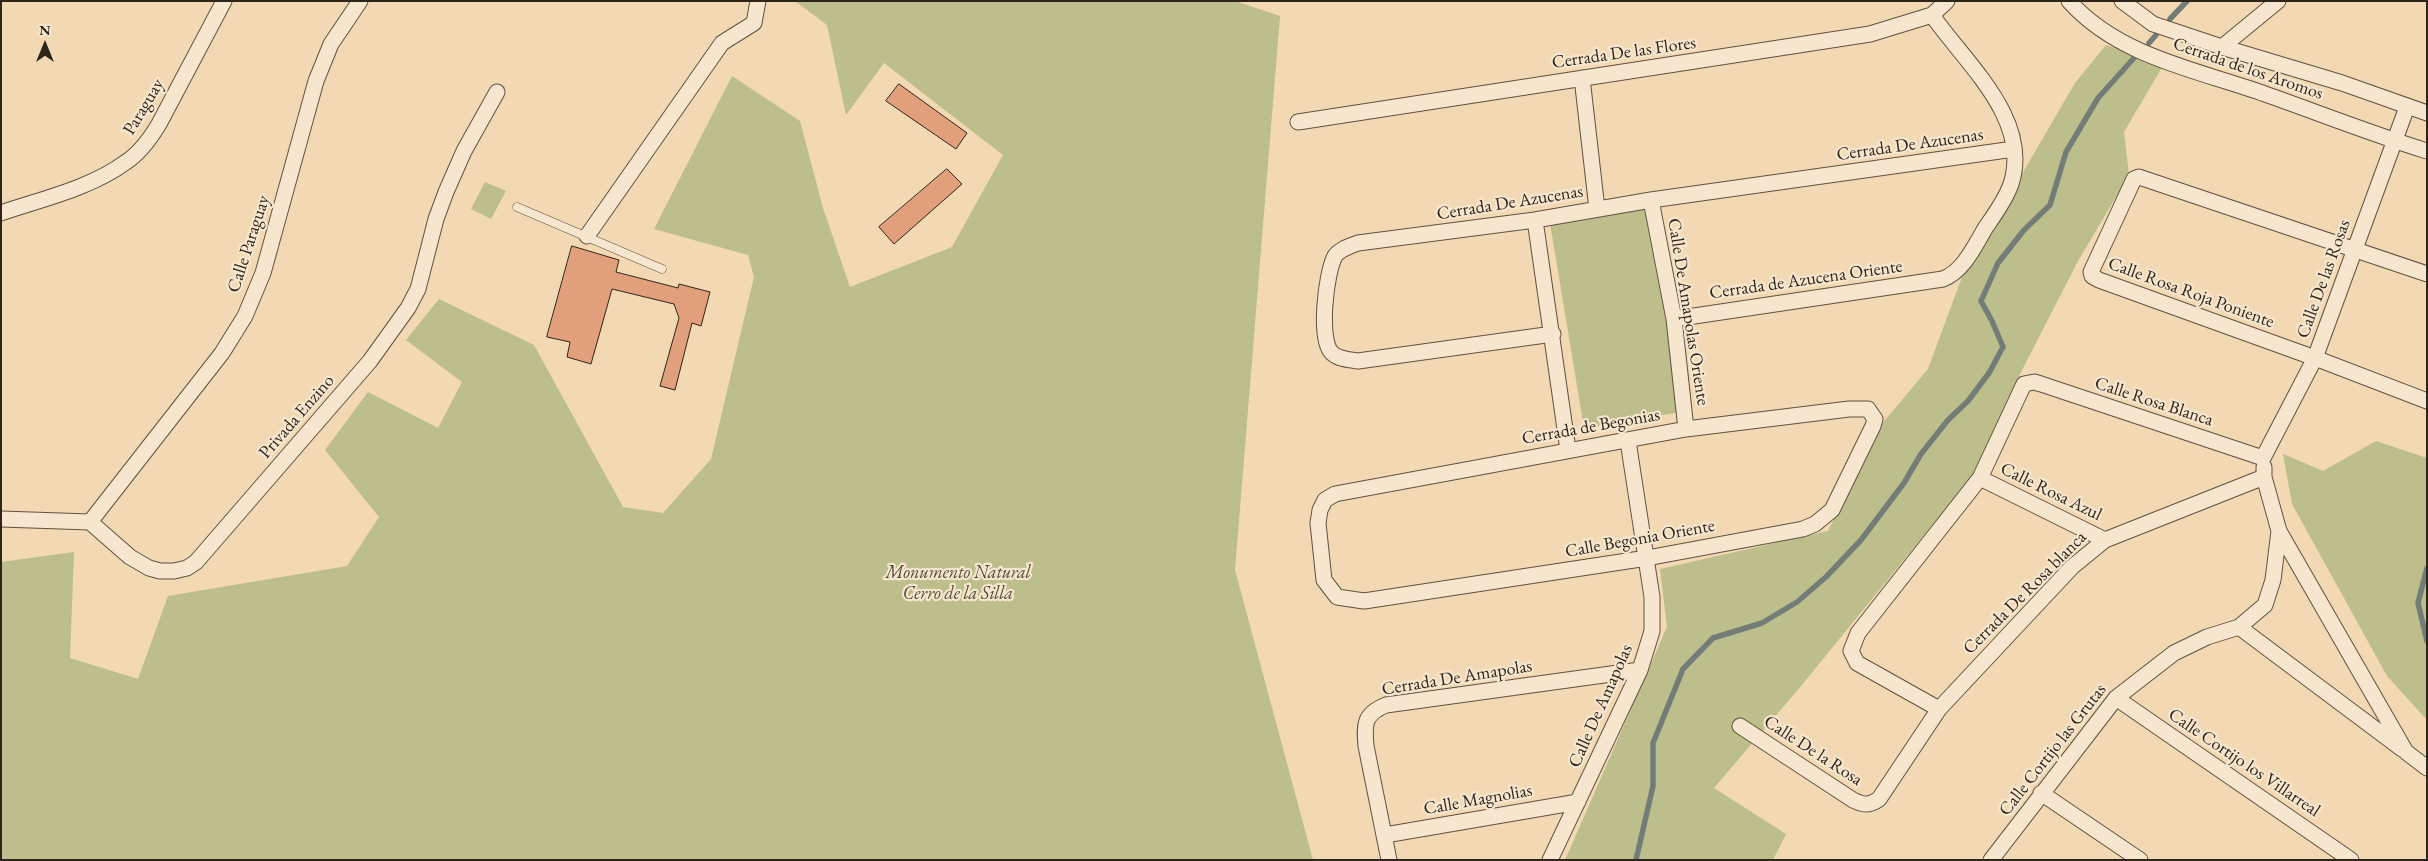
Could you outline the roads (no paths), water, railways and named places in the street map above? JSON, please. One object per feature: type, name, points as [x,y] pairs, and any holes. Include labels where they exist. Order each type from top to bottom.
[{"type":"street","name":"Paraguay","points":[[1,213],[103,176],[134,156],[146,144],[159,124],[224,1]]},
{"type":"street","name":"Calle Paraguay","points":[[90,522],[222,353],[245,316],[263,273],[316,81],[331,44],[360,1]]},
{"type":"street","points":[[587,236],[722,43],[754,23],[758,1]]},
{"type":"street","name":"Cerrada De las Flores","points":[[1298,122],[1870,34],[1932,15],[1947,1]]},
{"type":"street","name":"Cerrada de los Aromos","points":[[2069,1],[2095,26],[2120,42],[2174,64],[2427,151]]},
{"type":"street","name":"Cerrada de los Aromos","points":[[2122,1],[2153,24],[2342,83],[2427,113]]},
{"type":"street","points":[[2222,47],[2278,1]]},
{"type":"street","points":[[1932,15],[1996,97],[2008,122],[2014,149]]},
{"type":"street","points":[[1582,78],[1597,208]]},
{"type":"street","name":"Privada Enzino","points":[[90,522],[130,557],[149,568],[160,572],[174,571],[187,568],[196,562],[370,361],[408,308],[418,289],[436,219],[446,192],[464,151],[497,92]]},
{"type":"street","name":"Calle De las Rosas","points":[[2263,458],[2315,358],[2407,107]]},
{"type":"street","name":"Cerrada De Azucenas","points":[[1553,334],[1358,361],[1344,359],[1332,353],[1326,343],[1324,331],[1331,264],[1337,254],[1346,247],[1358,243],[1535,220],[1597,208],[2014,149]]},
{"type":"street","name":"Cerrada de Azucena Oriente","points":[[1674,319],[1943,279],[1959,270],[2010,185],[2015,160],[2014,149]]},
{"type":"street","name":"Calle Rosa Roja Poniente","points":[[2315,358],[2099,280],[2092,276],[2091,269],[2134,178],[2139,177],[2355,249]]},
{"type":"street","name":"Calle De Amapolas Oriente","points":[[1651,200],[1674,319],[1686,430]]},
{"type":"street","points":[[1535,220],[1553,334],[1568,450]]},
{"type":"street","points":[[2355,249],[2427,274]]},
{"type":"street","points":[[2315,358],[2427,401]]},
{"type":"street","name":"Calle Rosa Blanca","points":[[1939,709],[1857,663],[1851,651],[1858,633],[1980,478],[2024,384],[2034,382],[2263,458]]},
{"type":"street","name":"Cerrada de Begonias","points":[[1337,598],[1324,580],[1318,523],[1320,510],[1325,500],[1346,490],[1686,430],[1849,409],[1868,409]]},
{"type":"street","name":"Calle Begonia Oriente","points":[[1337,598],[1364,601],[1647,558],[1795,530],[1815,524],[1826,517],[1832,510],[1874,426],[1875,419],[1868,409]]},
{"type":"street","name":"Calle De Amapolas","points":[[1550,860],[1640,670],[1652,630],[1652,598],[1647,558],[1628,441]]},
{"type":"street","points":[[2263,458],[2264,477],[2279,531],[2406,752]]},
{"type":"street","name":"Cerrada De Rosa blanca","points":[[1866,805],[1878,799],[1939,709],[2072,567],[2105,540],[2264,477]]},
{"type":"street","name":"Calle Rosa Azul","points":[[1980,478],[2105,540]]},
{"type":"street","points":[[1,519],[90,522]]},
{"type":"street","name":"Calle Cortijo las Grutas","points":[[1991,860],[2116,698],[2174,652],[2207,637],[2239,627],[2265,605],[2270,593],[2279,531]]},
{"type":"street","points":[[2239,627],[2427,768]]},
{"type":"street","name":"Cerrada De Amapolas","points":[[1389,860],[1364,730],[1367,718],[1375,710],[1386,705],[1640,670]]},
{"type":"street","name":"Calle Cortijo los Villarreal","points":[[2116,698],[2350,860]]},
{"type":"street","name":"Calle De la Rosa","points":[[1740,726],[1853,800],[1866,805]]},
{"type":"street","points":[[2042,793],[2140,860]]},
{"type":"street","name":"Calle Magnolias","points":[[1385,835],[1578,802]]},
{"type":"lane","points":[[516,207],[662,269]]},
{"type":"waterway","points":[[2170,19],[2187,1]]},
{"type":"waterway","points":[[2149,43],[2156,35]]},
{"type":"waterway","points":[[1636,860],[1653,786],[1653,743],[1683,669],[1713,638],[1762,623],[1797,602],[1826,577],[1861,540],[1904,483],[1921,454],[1948,420],[1968,401],[1989,373],[2003,347],[1981,301],[1998,263],[2024,230],[2050,205],[2066,152],[2098,98],[2134,58]]},
{"type":"waterway","points":[[2427,568],[2418,603],[2427,641]]},
{"type":"park label","name":"Monumento Natural Cerro de la Silla","points":[[958,583]]}]
